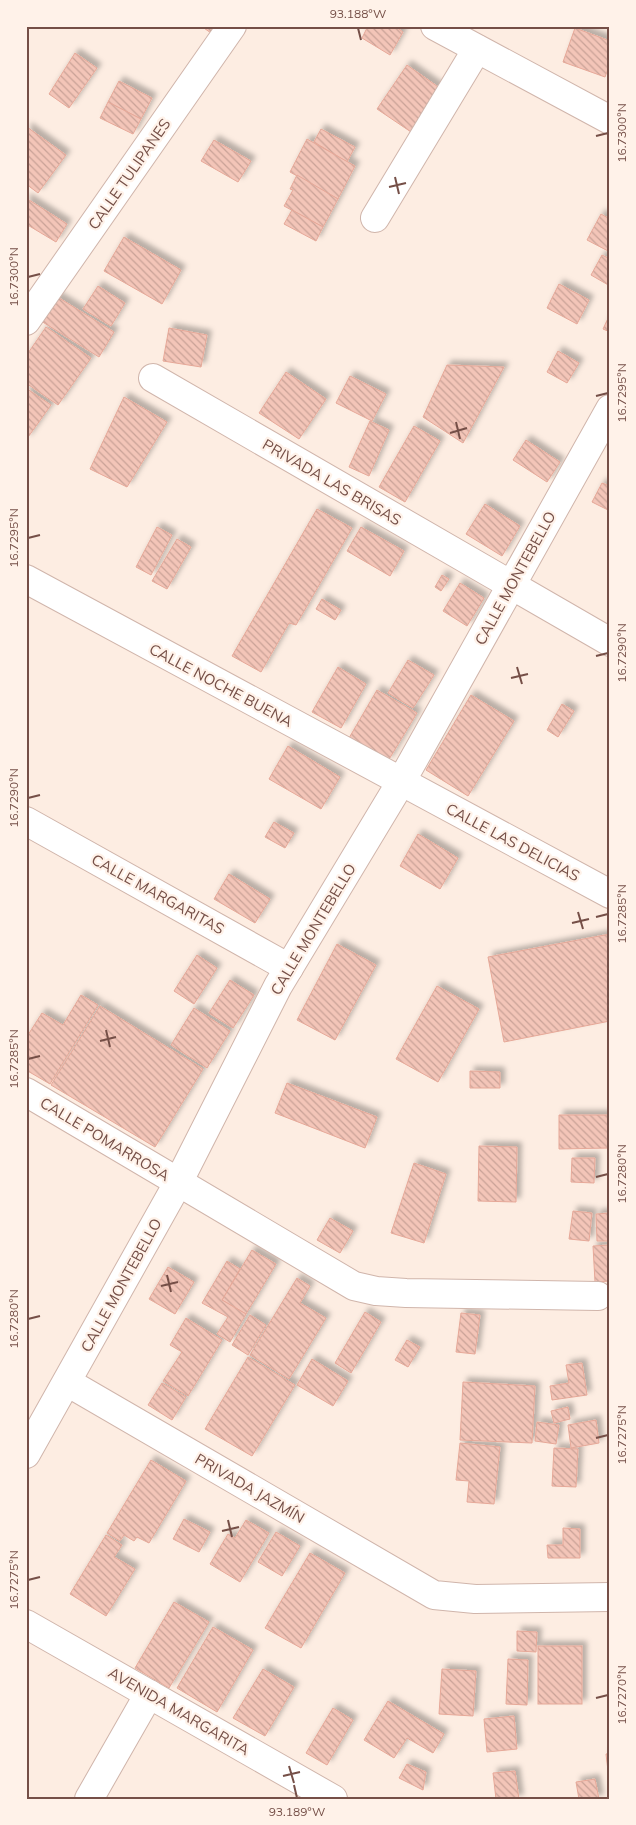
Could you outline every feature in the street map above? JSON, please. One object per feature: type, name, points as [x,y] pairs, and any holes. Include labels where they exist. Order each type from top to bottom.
[{"type":"street","name":"CALLE TULIPANES","points":[[26,321],[232,26]]},
{"type":"street","points":[[435,26],[610,120]]},
{"type":"street","points":[[375,218],[477,49]]},
{"type":"street","name":"PRIVADA LAS BRISAS","points":[[153,378],[610,642]]},
{"type":"street","name":"CALLE MONTEBELLO","points":[[26,1454],[180,1184],[278,986],[408,786],[511,585],[610,409]]},
{"type":"street","name":"CALLE NOCHE BUENA","points":[[26,579],[408,786]]},
{"type":"street","name":"CALLE LAS DELICIAS","points":[[408,786],[610,894]]},
{"type":"street","name":"CALLE MARGARITAS","points":[[26,821],[289,968]]},
{"type":"street","name":"CALLE POMARROSA","points":[[26,1092],[354,1286],[406,1292],[598,1296]]},
{"type":"street","name":"PRIVADA JAZMÍN","points":[[67,1382],[434,1595],[475,1599],[610,1597]]},
{"type":"street","name":"AVENIDA MARGARITA","points":[[26,1624],[333,1799]]},
{"type":"street","points":[[89,1799],[149,1694]]},
{"type":"building","points":[[201,26],[215,26],[211,33]]},
{"type":"building","points":[[368,26],[395,26],[403,32],[390,55],[362,38]]},
{"type":"building","points":[[575,28],[610,41],[610,64],[605,77],[563,62]]},
{"type":"building","points":[[75,53],[97,68],[69,108],[49,94]]},
{"type":"building","points":[[407,65],[444,91],[414,134],[377,109]]},
{"type":"building","points":[[119,81],[152,98],[141,119],[108,102]]},
{"type":"building","points":[[108,102],[141,119],[133,134],[100,118]]},
{"type":"building","points":[[27,127],[66,155],[38,193],[26,184]]},
{"type":"building","points":[[321,129],[355,147],[347,162],[314,142]]},
{"type":"building","points":[[307,139],[355,166],[338,199],[290,172]]},
{"type":"building","points":[[214,140],[251,161],[238,182],[201,161]]},
{"type":"building","points":[[297,175],[338,199],[323,227],[284,206],[293,190],[290,189]]},
{"type":"building","points":[[26,198],[67,224],[56,242],[26,224]]},
{"type":"building","points":[[292,210],[323,227],[316,241],[284,224]]},
{"type":"building","points":[[601,214],[610,219],[610,252],[587,240]]},
{"type":"building","points":[[124,237],[181,270],[162,304],[104,271]]},
{"type":"building","points":[[602,255],[610,259],[610,286],[591,275]]},
{"type":"building","points":[[559,284],[589,300],[577,324],[547,308]]},
{"type":"building","points":[[98,286],[125,303],[111,326],[83,309]]},
{"type":"building","points":[[56,296],[114,332],[99,357],[41,321]]},
{"type":"building","points":[[610,314],[610,332],[603,329]]},
{"type":"building","points":[[46,327],[91,358],[58,405],[26,383],[26,356]]},
{"type":"building","points":[[169,328],[207,335],[201,367],[163,361]]},
{"type":"building","points":[[558,351],[579,363],[567,383],[547,372]]},
{"type":"building","points":[[447,365],[504,367],[463,443],[423,417]]},
{"type":"building","points":[[286,372],[326,399],[299,439],[259,413]]},
{"type":"building","points":[[350,376],[386,394],[372,421],[336,403]]},
{"type":"building","points":[[26,388],[51,405],[26,440]]},
{"type":"building","points":[[124,397],[167,422],[127,487],[90,469]]},
{"type":"building","points":[[370,421],[389,430],[369,476],[349,467]]},
{"type":"building","points":[[414,426],[440,441],[405,502],[379,487]]},
{"type":"building","points":[[526,440],[560,462],[547,482],[513,460]]},
{"type":"building","points":[[602,483],[610,486],[610,511],[592,502]]},
{"type":"building","points":[[485,504],[520,526],[502,556],[466,534]]},
{"type":"building","points":[[317,509],[352,528],[296,625],[289,623],[261,672],[232,656]]},
{"type":"building","points":[[157,527],[172,535],[151,575],[136,567]]},
{"type":"building","points":[[361,527],[404,551],[390,576],[347,551]]},
{"type":"building","points":[[177,539],[191,547],[167,589],[152,581]]},
{"type":"building","points":[[442,575],[449,579],[441,591],[435,587]]},
{"type":"building","points":[[460,583],[484,598],[467,626],[443,611]]},
{"type":"building","points":[[322,599],[341,610],[335,620],[316,609]]},
{"type":"building","points":[[408,660],[434,675],[413,708],[388,693]]},
{"type":"building","points":[[338,667],[366,684],[341,728],[312,712]]},
{"type":"building","points":[[377,690],[417,713],[388,761],[349,738]]},
{"type":"building","points":[[471,695],[514,721],[468,796],[426,770]]},
{"type":"building","points":[[562,704],[574,711],[558,737],[547,730]]},
{"type":"building","points":[[288,746],[340,777],[321,809],[269,779]]},
{"type":"building","points":[[274,822],[294,833],[285,848],[265,837]]},
{"type":"building","points":[[418,834],[458,858],[440,889],[400,866]]},
{"type":"building","points":[[229,874],[270,899],[255,923],[214,899]]},
{"type":"building","points":[[610,934],[610,1021],[504,1042],[488,957]]},
{"type":"building","points":[[337,944],[376,965],[335,1040],[297,1020]]},
{"type":"building","points":[[197,955],[217,968],[194,1004],[174,991]]},
{"type":"building","points":[[230,980],[254,995],[233,1028],[209,1013]]},
{"type":"building","points":[[437,986],[479,1009],[438,1082],[396,1059]]},
{"type":"building","points":[[81,995],[98,1005],[50,1084],[26,1070],[26,1038],[42,1013],[63,1025]]},
{"type":"building","points":[[100,1006],[203,1069],[155,1147],[51,1085]]},
{"type":"building","points":[[194,1008],[230,1031],[207,1068],[171,1045]]},
{"type":"building","points":[[470,1071],[500,1072],[500,1088],[470,1088]]},
{"type":"building","points":[[287,1083],[377,1117],[365,1148],[275,1113]]},
{"type":"building","points":[[559,1115],[610,1115],[610,1148],[559,1149]]},
{"type":"building","points":[[479,1146],[517,1147],[516,1202],[478,1201]]},
{"type":"building","points":[[572,1158],[595,1158],[594,1183],[571,1182]]},
{"type":"building","points":[[414,1163],[446,1174],[424,1243],[391,1233]]},
{"type":"building","points":[[573,1211],[592,1213],[589,1241],[569,1239]]},
{"type":"building","points":[[610,1213],[610,1241],[597,1241],[596,1214]]},
{"type":"building","points":[[330,1218],[353,1231],[340,1253],[317,1240]]},
{"type":"building","points":[[610,1245],[610,1281],[595,1282],[593,1246]]},
{"type":"building","points":[[252,1250],[276,1264],[246,1314],[222,1300]]},
{"type":"building","points":[[227,1261],[240,1269],[222,1300],[246,1314],[230,1342],[217,1334],[228,1317],[202,1303]]},
{"type":"building","points":[[168,1267],[194,1282],[175,1314],[149,1299]]},
{"type":"building","points":[[297,1278],[310,1286],[300,1303],[326,1318],[289,1379],[250,1355]]},
{"type":"building","points":[[365,1312],[381,1322],[351,1373],[335,1363]]},
{"type":"building","points":[[461,1313],[480,1315],[475,1354],[456,1352]]},
{"type":"building","points":[[250,1315],[266,1325],[248,1355],[232,1345]]},
{"type":"building","points":[[186,1318],[222,1340],[188,1396],[163,1381],[182,1352],[170,1345]]},
{"type":"building","points":[[407,1340],[420,1347],[408,1367],[395,1360]]},
{"type":"building","points":[[248,1357],[295,1385],[252,1456],[205,1429]]},
{"type":"building","points":[[312,1359],[348,1381],[333,1406],[297,1385]]},
{"type":"building","points":[[582,1363],[587,1395],[552,1400],[550,1386],[569,1383],[566,1365]]},
{"type":"building","points":[[463,1382],[535,1386],[532,1443],[460,1440]]},
{"type":"building","points":[[162,1383],[186,1397],[172,1420],[148,1405]]},
{"type":"building","points":[[568,1407],[570,1419],[554,1423],[551,1411]]},
{"type":"building","points":[[596,1420],[599,1443],[571,1448],[568,1425]]},
{"type":"building","points":[[537,1422],[559,1425],[556,1444],[535,1441]]},
{"type":"building","points":[[460,1443],[500,1447],[494,1504],[467,1502],[469,1481],[456,1480]]},
{"type":"building","points":[[554,1448],[578,1449],[576,1487],[552,1486]]},
{"type":"building","points":[[151,1460],[186,1481],[149,1543],[137,1537],[134,1541],[124,1535],[120,1541],[107,1533]]},
{"type":"building","points":[[184,1519],[210,1532],[199,1552],[173,1539]]},
{"type":"building","points":[[246,1520],[269,1533],[240,1582],[210,1564],[228,1534],[235,1538]]},
{"type":"building","points":[[563,1528],[580,1529],[580,1558],[548,1558],[547,1545],[563,1545]]},
{"type":"building","points":[[276,1532],[300,1546],[282,1576],[258,1562]]},
{"type":"building","points":[[106,1535],[122,1545],[114,1557],[135,1569],[106,1616],[70,1594]]},
{"type":"building","points":[[310,1553],[345,1573],[301,1648],[265,1628]]},
{"type":"building","points":[[174,1602],[209,1622],[169,1688],[135,1668]]},
{"type":"building","points":[[213,1627],[253,1650],[217,1712],[177,1688]]},
{"type":"building","points":[[517,1631],[537,1632],[536,1652],[517,1651]]},
{"type":"building","points":[[538,1646],[582,1646],[582,1704],[538,1704]]},
{"type":"building","points":[[508,1659],[528,1660],[527,1705],[506,1704]]},
{"type":"building","points":[[263,1669],[294,1687],[265,1736],[233,1718]]},
{"type":"building","points":[[442,1669],[476,1671],[473,1716],[439,1714]]},
{"type":"building","points":[[388,1701],[444,1734],[433,1753],[407,1738],[394,1758],[364,1740]]},
{"type":"building","points":[[333,1708],[353,1720],[327,1765],[306,1753]]},
{"type":"building","points":[[514,1716],[517,1749],[487,1752],[484,1719]]},
{"type":"building","points":[[610,1753],[610,1788],[606,1754]]},
{"type":"building","points":[[407,1764],[426,1772],[423,1790],[399,1778]]},
{"type":"building","points":[[515,1771],[519,1799],[496,1799],[493,1773]]},
{"type":"building","points":[[595,1779],[599,1799],[579,1799],[576,1782]]}]
